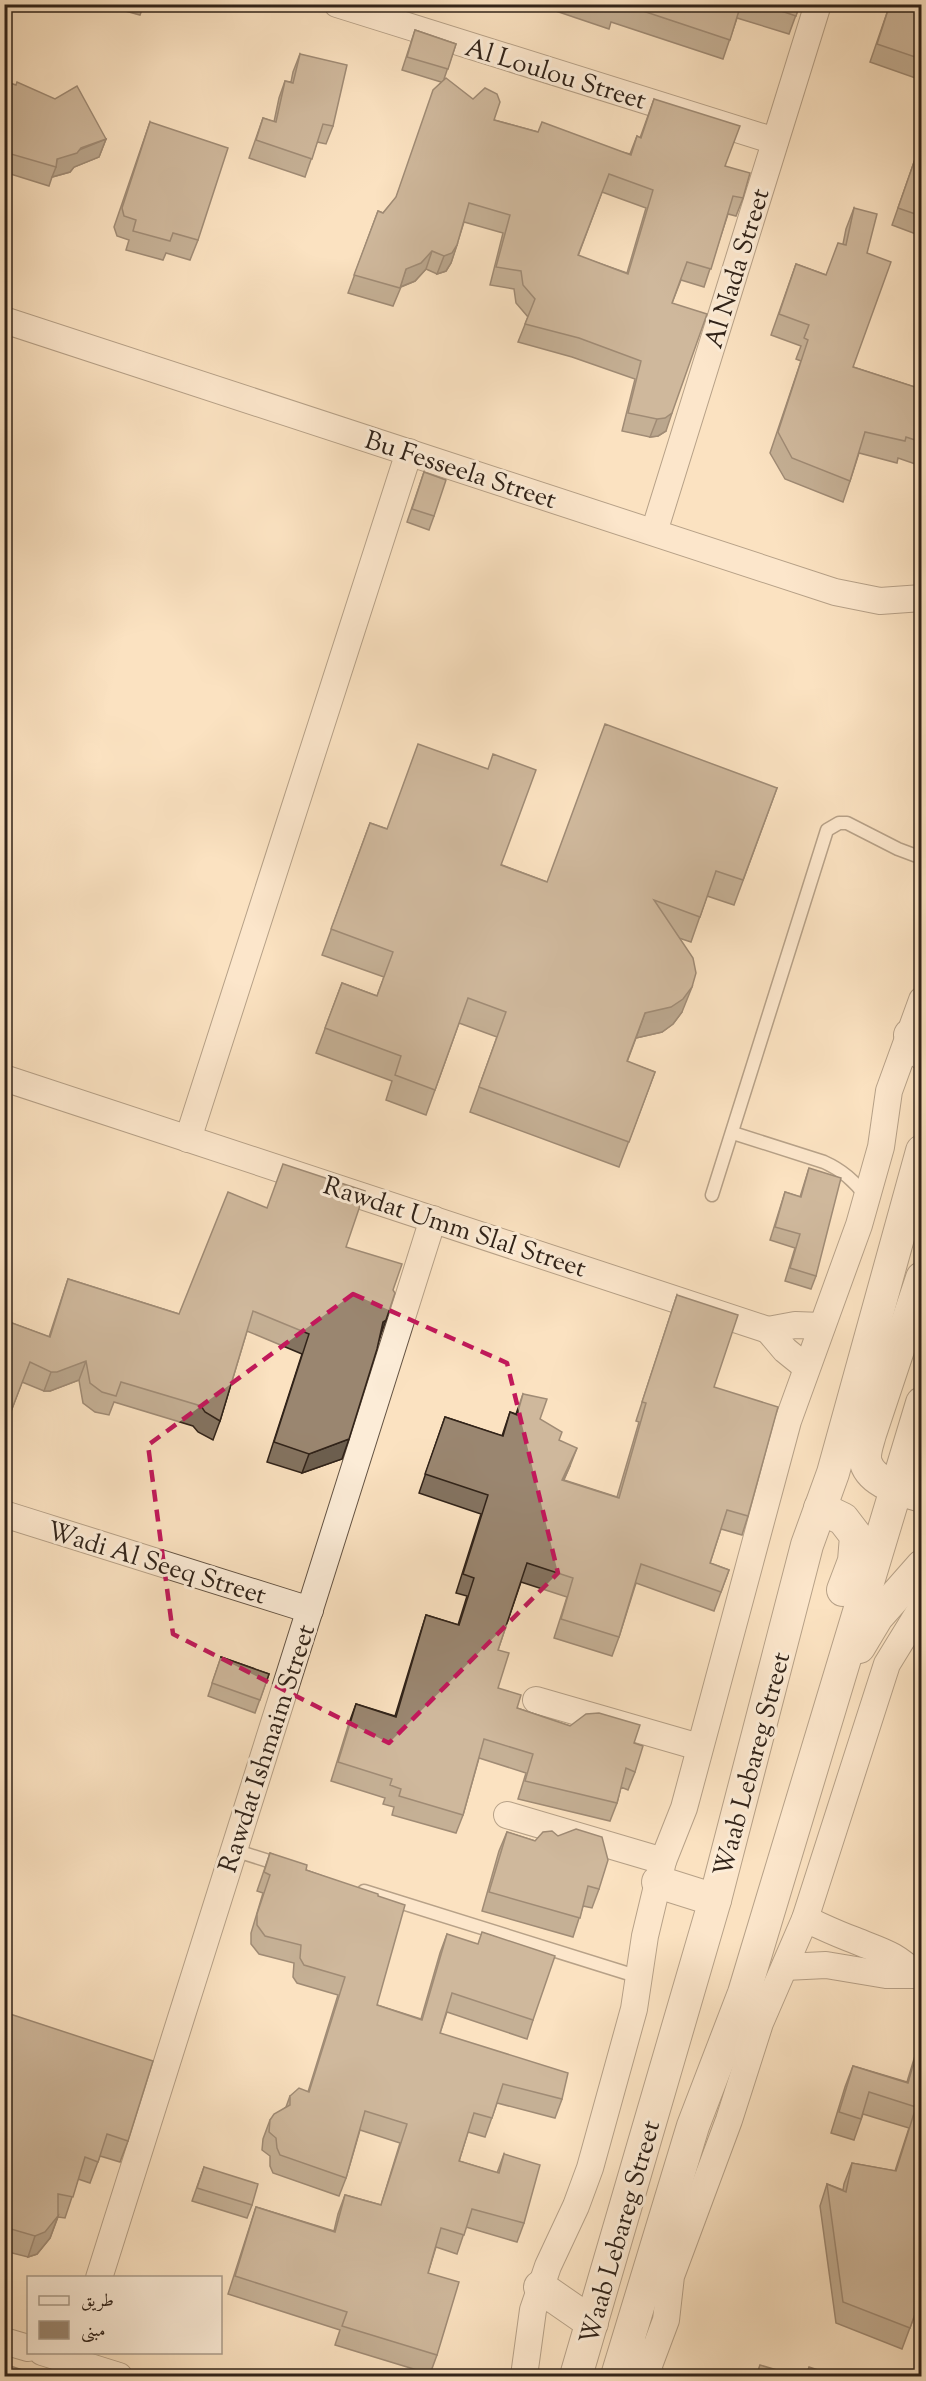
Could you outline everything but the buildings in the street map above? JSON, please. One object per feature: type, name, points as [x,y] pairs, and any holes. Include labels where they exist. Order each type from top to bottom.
[{"type":"street","name":"Al Loulou Street","points":[[337,4],[407,15],[775,141]]},
{"type":"street","name":"Al Nada Street","points":[[654,532],[818,4]]},
{"type":"street","name":"Bu Fesseela Street","points":[[4,320],[858,597],[880,600],[921,598]]},
{"type":"street","points":[[188,1139],[409,452]]},
{"type":"street","points":[[524,2376],[529,2326],[540,2287],[586,2179],[634,2009],[645,1936],[661,1872],[684,1808],[775,1466],[806,1366],[859,1226],[881,1147],[889,1091],[916,1044],[921,1000]]},
{"type":"street","name":"Rawdat Umm Slal Street","points":[[4,1078],[768,1330]]},
{"type":"street","name":"Waab Lebareg Street","points":[[576,2376],[715,1900],[807,1545],[825,1494],[921,1151]]},
{"type":"street","name":"Rawdat Ishmaim Street","points":[[99,2276],[433,1219]]},
{"type":"street","points":[[909,1493],[875,1475],[866,1463],[866,1453],[870,1434],[921,1278]]},
{"type":"street","points":[[806,1366],[785,1350],[768,1330],[795,1324],[822,1326]]},
{"type":"street","name":"Waab Lebareg Street","points":[[636,2375],[628,2342],[693,2126],[744,1994],[837,1684],[909,1493],[921,1403]]},
{"type":"street","points":[[787,1849],[813,1689],[854,1561],[856,1536],[825,1494],[866,1453],[894,1438],[916,1440]]},
{"type":"street","name":"Wadi Al Seeq Street","points":[[4,1514],[310,1610]]},
{"type":"street","points":[[837,1684],[878,1617],[921,1566]]},
{"type":"street","points":[[636,2375],[666,2320],[671,2276],[729,2120],[760,2024],[805,1919],[887,1664],[921,1607]]},
{"type":"street","points":[[536,1700],[699,1747]]},
{"type":"street","points":[[507,1815],[661,1872],[715,1900]]},
{"type":"street","points":[[805,1919],[855,1941],[890,1953],[919,1976]]},
{"type":"street","points":[[785,1967],[826,1965],[886,1975],[919,1976]]},
{"type":"street","points":[[540,2287],[592,2323]]},
{"type":"street","points":[[4,2341],[27,2348]]},
{"type":"street","points":[[55,2354],[74,2357],[119,2376]]},
{"type":"lane","points":[[712,1195],[826,830],[840,823],[847,823],[921,858]]},
{"type":"lane","points":[[733,1133],[837,1168],[859,1187],[867,1199]]},
{"type":"lane","points":[[234,1850],[290,1868]]},
{"type":"lane","points":[[346,1885],[639,1977]]},
{"type":"highlighted area","points":[[353,1294],[507,1363],[558,1573],[389,1743],[173,1634],[148,1445]]}]
